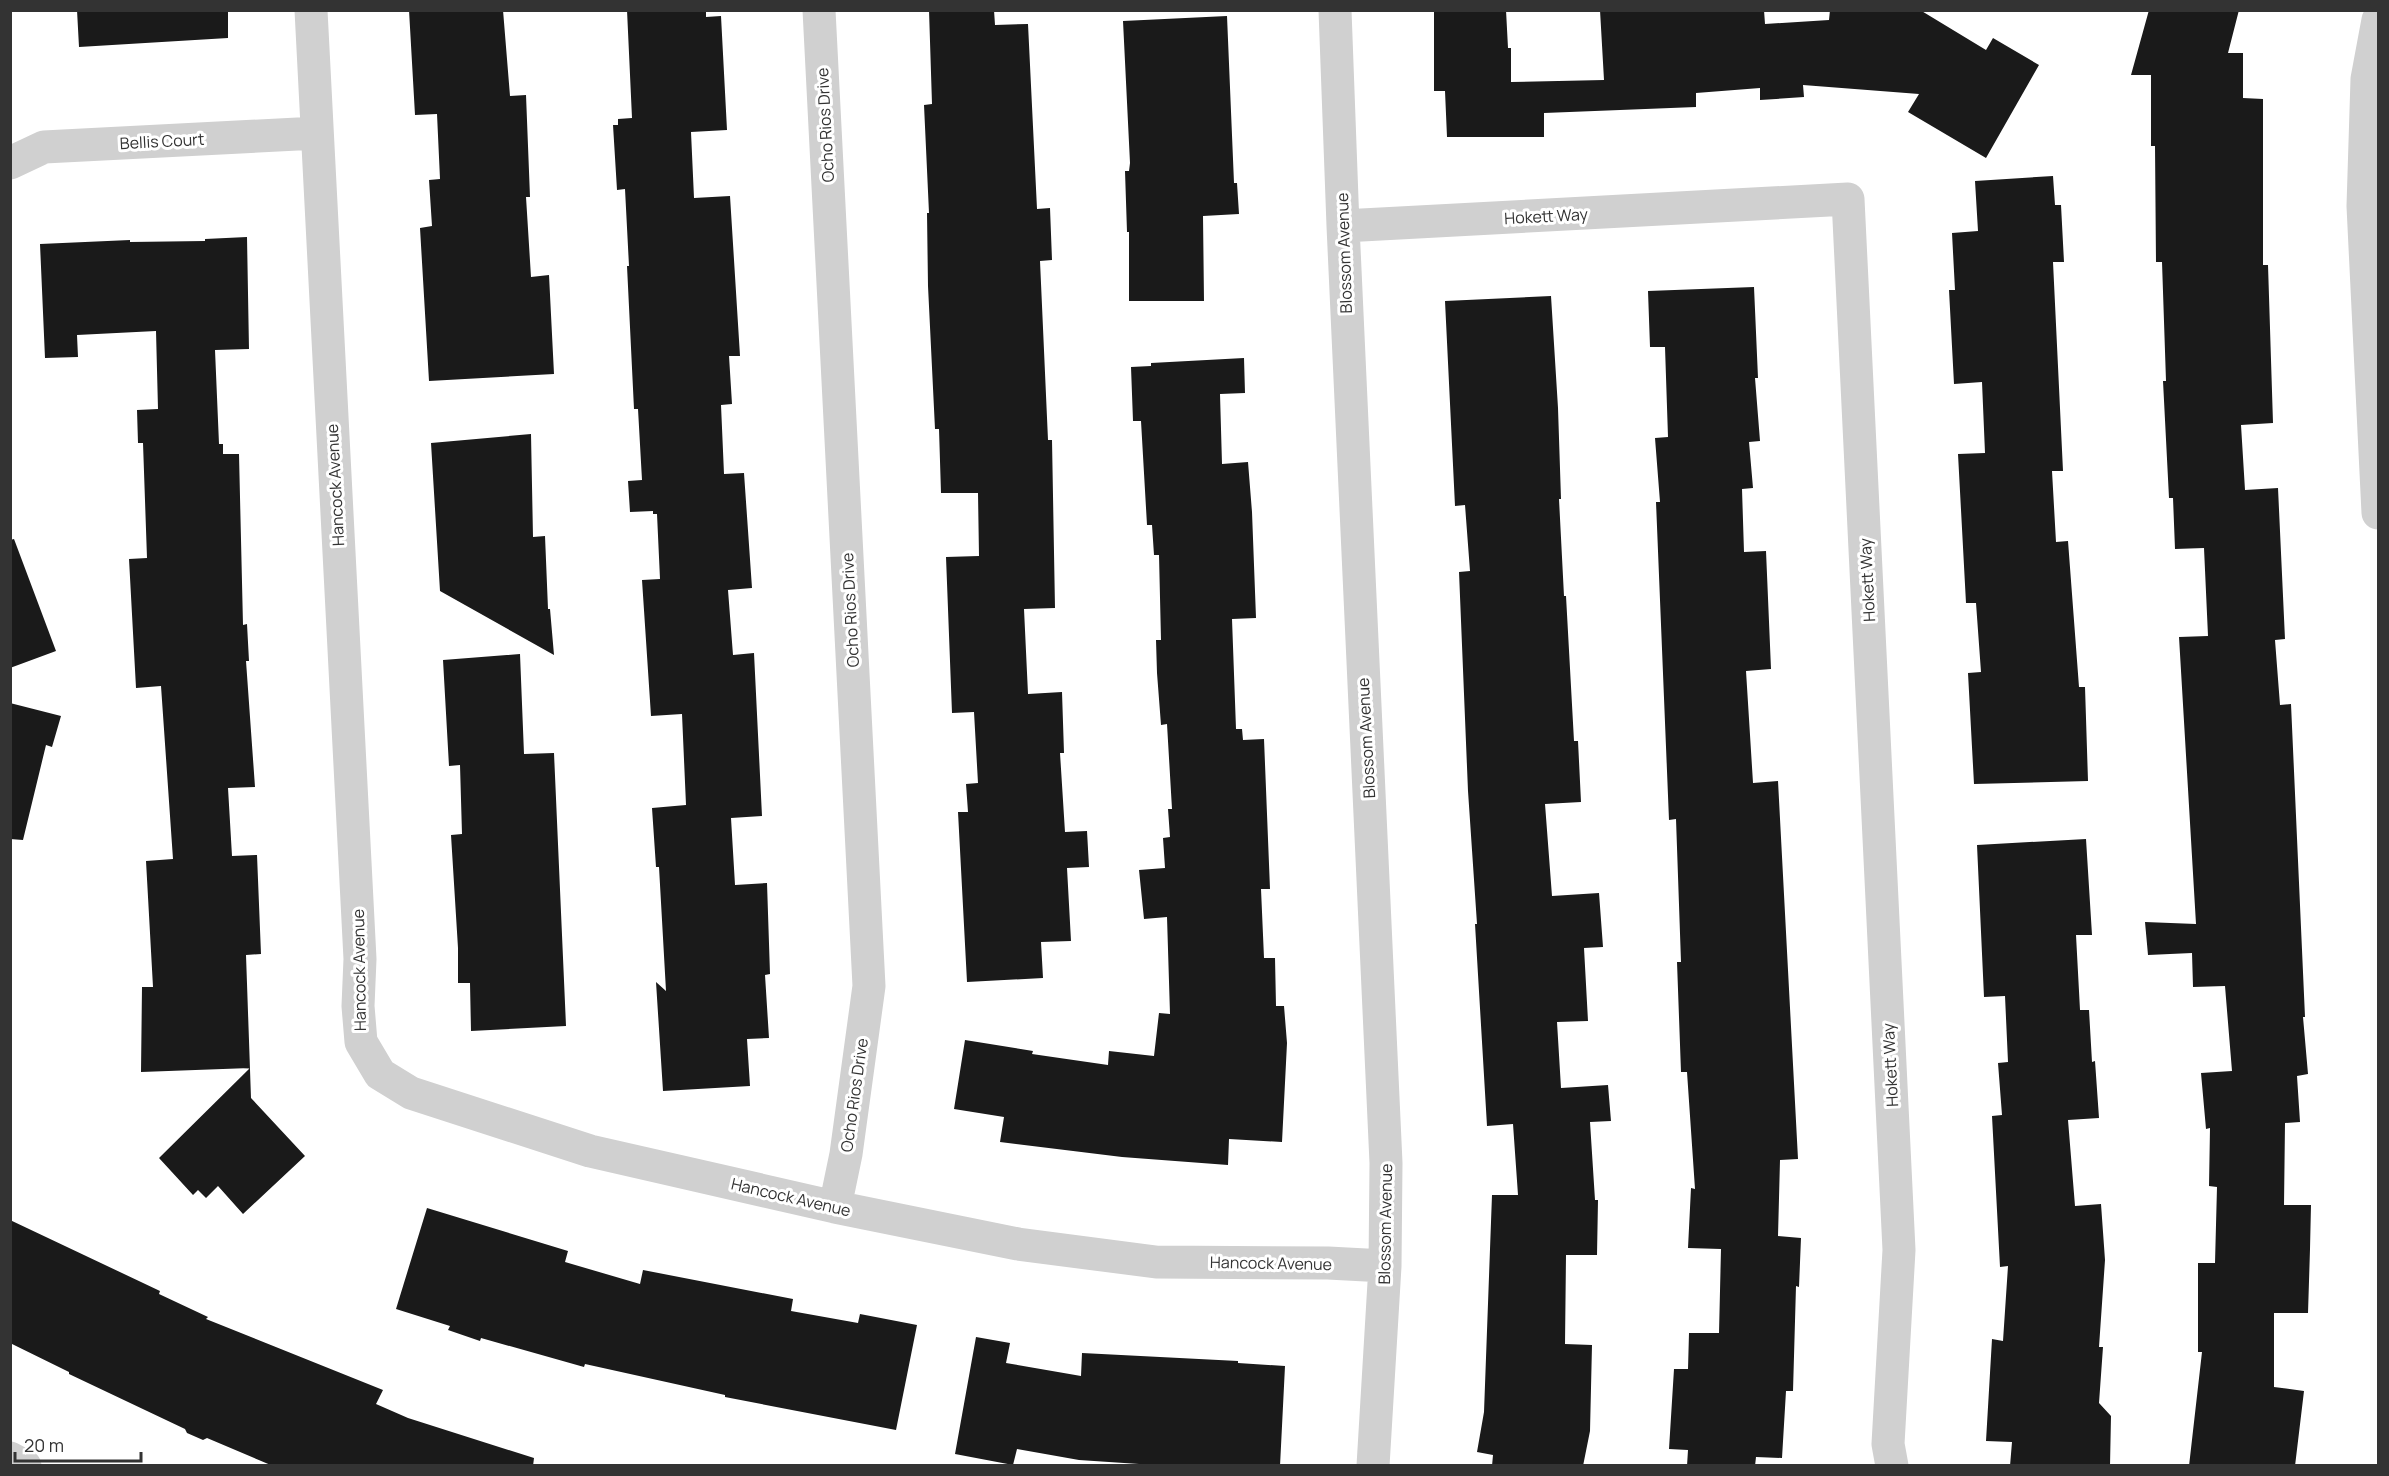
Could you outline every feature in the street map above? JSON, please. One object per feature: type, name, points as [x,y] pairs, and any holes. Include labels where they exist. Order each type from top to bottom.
[{"type":"street","name":"Hancock Avenue","points":[[311,10],[360,959],[358,1006],[361,1042],[380,1074],[411,1093],[590,1151],[835,1207],[1018,1244],[1156,1262],[1385,1266]]},
{"type":"street","name":"Ocho Rios Drive","points":[[819,10],[868,986],[846,1154],[835,1207]]},
{"type":"street","name":"Blossom Avenue","points":[[1335,10],[1342,226],[1386,1163],[1385,1266],[1373,1466]]},
{"type":"street","points":[[2379,20],[2367,79],[2363,206],[2379,513]]},
{"type":"street","name":"Bellis Court","points":[[10,163],[44,147],[317,133]]},
{"type":"street","name":"Hokett Way","points":[[1342,226],[1848,199],[1899,1250],[1888,1444],[1892,1466]]},
{"type":"street","points":[[10,1458],[24,1466]]},
{"type":"building","points":[[77,10],[228,10],[228,38],[79,47]]},
{"type":"building","points":[[409,10],[503,10],[510,96],[526,95],[530,197],[526,197],[531,277],[549,275],[554,374],[429,381],[420,228],[432,226],[429,180],[440,179],[437,114],[415,115]]},
{"type":"building","points":[[627,10],[706,10],[706,17],[721,16],[727,130],[691,132],[694,198],[730,196],[740,356],[729,356],[732,404],[721,405],[724,474],[744,473],[752,588],[728,590],[733,655],[754,653],[762,816],[731,818],[735,885],[767,883],[770,974],[765,975],[769,1038],[747,1039],[750,1086],[663,1091],[656,982],[666,991],[659,867],[656,867],[652,808],[686,805],[682,714],[651,716],[642,580],[660,579],[657,514],[653,514],[653,511],[630,512],[628,481],[642,480],[638,409],[634,409],[625,189],[617,190],[613,125],[618,125],[618,119],[632,118]]},
{"type":"building","points":[[929,10],[994,10],[995,25],[1028,24],[1037,209],[1050,208],[1052,260],[1040,261],[1048,440],[1052,440],[1055,608],[1024,609],[1028,694],[1062,692],[1064,753],[1060,753],[1065,832],[1087,831],[1089,867],[1067,868],[1071,941],[1041,942],[1043,978],[967,982],[958,812],[968,812],[966,784],[978,783],[974,712],[952,713],[946,557],[979,556],[978,493],[941,493],[939,429],[935,429],[928,286],[927,213],[929,213],[924,105],[932,104]]},
{"type":"building","points":[[1434,10],[1506,10],[1508,48],[1511,48],[1511,82],[1604,80],[1600,10],[1764,10],[1765,24],[1829,20],[1830,10],[1920,10],[1986,50],[1993,38],[2039,65],[1986,158],[1908,112],[1919,94],[1803,85],[1804,97],[1760,100],[1760,88],[1696,93],[1696,107],[1544,113],[1544,137],[1447,137],[1445,91],[1434,91]]},
{"type":"building","points":[[2149,10],[2239,10],[2228,53],[2243,53],[2243,98],[2263,99],[2263,265],[2268,265],[2273,423],[2241,425],[2245,490],[2278,488],[2285,639],[2275,640],[2280,705],[2291,704],[2305,1017],[2303,1017],[2308,1074],[2297,1076],[2300,1122],[2285,1123],[2284,1205],[2311,1205],[2310,1249],[2308,1313],[2274,1313],[2274,1387],[2304,1391],[2295,1466],[2189,1466],[2202,1352],[2198,1352],[2198,1263],[2215,1263],[2217,1187],[2209,1186],[2210,1128],[2206,1129],[2201,1073],[2232,1071],[2225,986],[2193,987],[2192,953],[2148,955],[2145,922],[2196,924],[2179,637],[2208,636],[2204,548],[2175,549],[2173,498],[2169,498],[2163,381],[2166,381],[2162,262],[2156,262],[2155,146],[2151,146],[2151,75],[2131,75]]},
{"type":"building","points":[[1227,16],[1234,183],[1237,183],[1239,214],[1203,216],[1204,301],[1129,301],[1129,232],[1127,232],[1125,171],[1129,171],[1130,163],[1123,21]]},
{"type":"building","points":[[2053,176],[2055,205],[2061,205],[2064,262],[2053,262],[2063,471],[2052,471],[2056,542],[2068,541],[2079,687],[2085,687],[2088,781],[1974,784],[1968,673],[1981,672],[1976,603],[1966,603],[1958,454],[1985,453],[1982,382],[1954,384],[1949,290],[1955,290],[1952,233],[1978,231],[1975,181]]},
{"type":"building","points":[[247,237],[249,349],[215,350],[219,444],[223,444],[223,454],[239,454],[243,625],[247,624],[249,661],[246,661],[255,787],[228,788],[232,856],[257,855],[261,954],[246,955],[250,1068],[141,1072],[142,987],[153,987],[146,861],[173,859],[161,686],[136,688],[129,559],[147,558],[143,443],[138,443],[137,410],[158,409],[156,331],[77,335],[78,357],[45,358],[40,244],[130,240],[130,242],[205,241],[205,239]]},
{"type":"building","points":[[1754,287],[1758,378],[1755,378],[1760,441],[1749,442],[1753,488],[1742,489],[1744,552],[1766,551],[1771,669],[1746,671],[1753,783],[1778,781],[1798,1159],[1780,1160],[1778,1236],[1801,1238],[1799,1287],[1796,1286],[1793,1391],[1786,1391],[1782,1458],[1756,1457],[1755,1466],[1687,1466],[1688,1450],[1669,1449],[1674,1369],[1688,1369],[1689,1333],[1719,1333],[1721,1249],[1688,1248],[1691,1188],[1695,1189],[1687,1072],[1681,1072],[1677,962],[1681,962],[1676,819],[1669,820],[1656,502],[1660,502],[1655,438],[1668,437],[1665,347],[1650,347],[1648,291]]},
{"type":"building","points":[[1551,296],[1558,408],[1561,499],[1559,499],[1564,596],[1566,596],[1574,741],[1578,741],[1581,802],[1545,804],[1552,896],[1599,893],[1603,947],[1584,948],[1588,1021],[1557,1022],[1561,1088],[1608,1085],[1611,1121],[1590,1122],[1595,1200],[1598,1200],[1597,1255],[1566,1255],[1565,1344],[1592,1345],[1590,1431],[1583,1466],[1492,1466],[1493,1455],[1477,1452],[1484,1412],[1492,1195],[1518,1195],[1513,1124],[1487,1126],[1468,791],[1459,572],[1470,571],[1465,505],[1455,506],[1445,301]]},
{"type":"building","points":[[1244,358],[1245,393],[1220,394],[1222,464],[1248,462],[1256,618],[1232,619],[1236,729],[1242,729],[1243,740],[1264,739],[1270,889],[1261,889],[1264,958],[1275,958],[1276,1006],[1284,1006],[1287,1043],[1282,1142],[1229,1139],[1228,1165],[1122,1157],[1000,1142],[1004,1117],[954,1109],[965,1040],[1033,1051],[1032,1054],[1108,1065],[1109,1051],[1154,1056],[1159,1013],[1170,1014],[1167,917],[1144,919],[1139,870],[1165,868],[1163,838],[1170,837],[1168,809],[1172,809],[1167,724],[1161,725],[1157,673],[1156,640],[1161,640],[1159,555],[1154,555],[1152,525],[1147,525],[1141,421],[1133,421],[1131,367],[1151,366],[1151,363]]},
{"type":"building","points":[[531,434],[533,537],[545,536],[548,609],[550,609],[554,655],[440,591],[431,443]]},
{"type":"building","points":[[14,539],[56,651],[10,668],[10,540]]},
{"type":"building","points":[[520,654],[524,754],[554,753],[566,1026],[471,1031],[470,983],[458,983],[451,835],[462,834],[460,765],[449,766],[443,660]]},
{"type":"building","points":[[10,703],[61,716],[52,747],[46,745],[23,840],[10,839]]},
{"type":"building","points":[[2086,839],[2092,935],[2076,935],[2080,1010],[2089,1010],[2092,1062],[2095,1061],[2099,1118],[2068,1120],[2075,1206],[2101,1204],[2105,1260],[2099,1347],[2103,1347],[2099,1403],[2111,1416],[2110,1466],[2010,1466],[2012,1442],[1986,1441],[1992,1339],[2003,1341],[2008,1266],[2000,1267],[1992,1116],[2002,1115],[1998,1063],[2008,1062],[2005,996],[1984,997],[1977,845]]},
{"type":"building","points":[[250,1068],[251,1098],[305,1156],[243,1214],[218,1186],[206,1198],[198,1190],[193,1195],[159,1158]]},
{"type":"building","points":[[427,1208],[568,1251],[565,1262],[640,1284],[643,1270],[793,1299],[791,1311],[858,1323],[860,1314],[917,1325],[896,1430],[725,1397],[725,1395],[585,1364],[584,1367],[481,1338],[480,1341],[448,1330],[450,1326],[396,1309]]},
{"type":"building","points":[[10,1220],[160,1291],[159,1294],[208,1317],[206,1319],[383,1390],[376,1404],[408,1418],[534,1458],[533,1466],[273,1466],[207,1438],[203,1440],[187,1433],[185,1429],[69,1374],[10,1343]]},
{"type":"building","points":[[976,1337],[1010,1343],[1006,1363],[1081,1376],[1082,1353],[1238,1361],[1238,1363],[1285,1366],[1280,1466],[1169,1466],[1079,1460],[1017,1449],[1013,1465],[955,1454]]}]
